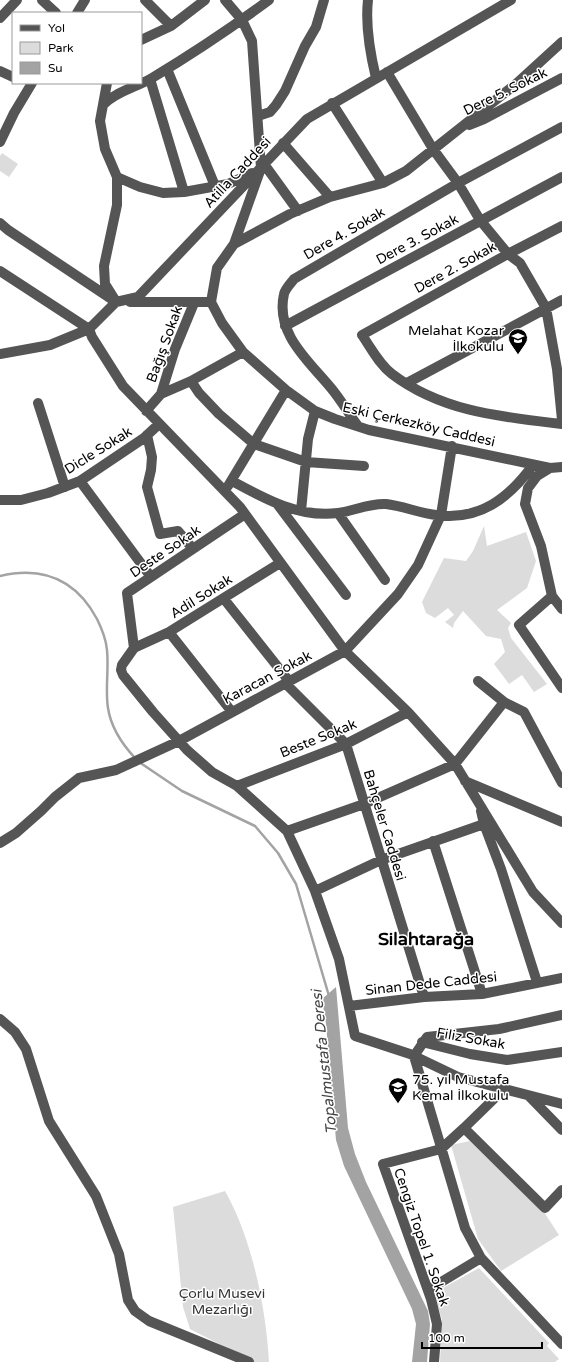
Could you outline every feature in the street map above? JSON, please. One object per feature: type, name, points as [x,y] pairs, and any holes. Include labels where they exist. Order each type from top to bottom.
[{"type":"street","points":[[0,18],[17,0]]},
{"type":"street","points":[[42,0],[55,12]]},
{"type":"street","points":[[78,12],[85,0]]},
{"type":"street","points":[[145,0],[171,26]]},
{"type":"street","points":[[142,40],[171,26],[205,0]]},
{"type":"street","points":[[0,223],[27,244],[116,302],[212,302],[217,268],[234,244],[262,166],[252,42],[242,20],[225,0]]},
{"type":"street","points":[[142,83],[242,20],[269,0]]},
{"type":"street","points":[[258,116],[270,112],[285,91],[305,46],[316,27],[324,0]]},
{"type":"street","points":[[368,0],[367,10],[371,55],[376,78]]},
{"type":"street","name":"Atilla Caddesi","points":[[116,302],[138,297],[307,119],[332,103],[511,0]]},
{"type":"street","points":[[234,244],[298,211],[330,197],[383,183],[406,171],[561,47]]},
{"type":"street","points":[[167,68],[215,186]]},
{"type":"street","points":[[0,71],[12,77]]},
{"type":"street","points":[[387,72],[433,150],[458,183],[480,220],[508,254],[520,263],[546,308],[559,360],[562,420]]},
{"type":"street","name":"Dere 5. Sokak","points":[[460,128],[484,119],[562,78]]},
{"type":"street","points":[[150,79],[184,192]]},
{"type":"street","points":[[0,142],[30,84]]},
{"type":"street","points":[[107,84],[100,121],[105,149],[116,177],[117,205],[104,266],[105,284],[116,302]]},
{"type":"street","points":[[104,104],[110,98],[139,84]]},
{"type":"street","points":[[332,103],[383,183]]},
{"type":"street","name":"Dere 4. Sokak","points":[[358,426],[332,389],[293,344],[285,326],[283,311],[284,293],[294,279],[458,183],[562,127]]},
{"type":"street","points":[[283,143],[330,197]]},
{"type":"street","points":[[116,177],[140,188],[163,193],[184,192],[228,184],[262,166]]},
{"type":"street","points":[[262,166],[298,211]]},
{"type":"street","name":"Dere 3. Sokak","points":[[285,326],[562,177]]},
{"type":"street","name":"Dere 2. Sokak","points":[[407,383],[391,373],[381,363],[362,335],[508,254],[562,226]]},
{"type":"street","points":[[0,271],[88,329],[92,338],[123,386],[225,490],[245,514],[345,651],[408,712],[454,764],[480,805],[504,848],[533,892],[562,923]]},
{"type":"street","points":[[562,300],[407,383],[420,392],[466,409],[493,416],[562,424]]},
{"type":"street","points":[[0,354],[50,345],[88,329],[116,302]]},
{"type":"street","name":"Bağış Sokak","points":[[161,394],[174,349],[194,302]]},
{"type":"street","name":"Eski Çerkezköy Caddesi","points":[[212,302],[222,322],[243,352],[286,390],[315,411],[358,426],[533,465],[550,468],[562,467]]},
{"type":"street","points":[[146,411],[161,394],[191,381],[243,352]]},
{"type":"street","points":[[191,381],[199,393],[219,414],[254,444],[306,462],[364,466]]},
{"type":"street","points":[[225,490],[232,481],[286,390]]},
{"type":"street","points":[[38,403],[65,487]]},
{"type":"street","points":[[301,511],[308,439],[315,411]]},
{"type":"street","name":"Dicle Sokak","points":[[0,500],[21,500],[80,481],[147,435],[159,424]]},
{"type":"street","points":[[147,435],[152,457],[152,470],[147,487],[160,534],[178,531],[193,549]]},
{"type":"street","name":"Karacan Sokak","points":[[0,843],[16,833],[42,811],[55,797],[79,778],[116,770],[148,753],[179,741],[345,651],[398,594],[418,565],[440,515],[452,446]]},
{"type":"street","points":[[232,481],[278,505],[301,511],[338,513],[360,507],[385,504],[440,515],[465,515],[501,500],[514,489],[533,465]]},
{"type":"street","points":[[550,468],[537,476],[528,488],[525,504],[541,546],[552,596],[562,610]]},
{"type":"street","points":[[80,481],[151,577]]},
{"type":"street","points":[[278,505],[346,595]]},
{"type":"street","points":[[338,513],[385,580]]},
{"type":"street","name":"Deste Sokak","points":[[134,648],[127,593],[245,514]]},
{"type":"street","name":"Adil Sokak","points":[[134,648],[169,632],[280,563]]},
{"type":"street","points":[[552,596],[519,625],[562,688]]},
{"type":"street","name":"Bahçeler Caddesi","points":[[224,599],[287,682],[346,744],[424,997]]},
{"type":"street","points":[[169,632],[232,712]]},
{"type":"street","points":[[134,648],[122,665],[123,675],[199,763],[237,786],[287,831],[315,891],[339,959],[355,1036],[414,1056],[458,1077],[503,1090],[562,1104]]},
{"type":"street","points":[[478,681],[504,702],[524,712],[548,754],[562,783]]},
{"type":"street","points":[[287,831],[364,804],[454,764],[504,702]]},
{"type":"street","name":"Beste Sokak","points":[[237,786],[346,744],[408,712]]},
{"type":"street","points":[[465,781],[562,822]]},
{"type":"street","points":[[480,805],[484,824],[501,869],[537,982]]},
{"type":"street","points":[[315,891],[381,860],[484,824]]},
{"type":"street","points":[[434,842],[482,994]]},
{"type":"street","name":"Sinan Dede Caddesi","points":[[349,1006],[424,997],[482,994],[562,978]]},
{"type":"street","points":[[562,1015],[499,1029],[427,1036],[414,1056],[465,1228],[481,1258],[562,1344]]},
{"type":"street","points":[[0,1019],[15,1032],[26,1049],[49,1121],[96,1196],[119,1254],[128,1300],[135,1311],[149,1321],[246,1359],[249,1362]]},
{"type":"street","name":"Filiz Sokak","points":[[422,1042],[470,1054],[507,1060],[562,1052]]},
{"type":"street","name":"Cengiz Topel 1. Sokak","points":[[434,1362],[437,1324],[428,1290],[383,1164],[441,1149],[503,1090]]},
{"type":"street","points":[[529,1096],[562,1130]]},
{"type":"street","points":[[464,1128],[545,1208],[562,1190]]},
{"type":"street","points":[[428,1290],[481,1258]]},
{"type":"green space","points":[[2,153],[18,164],[9,177],[0,171],[0,156]]},
{"type":"green space","points":[[484,526],[487,546],[526,532],[536,561],[527,588],[497,610],[511,623],[508,628],[511,638],[547,684],[534,692],[522,675],[509,684],[494,664],[505,652],[501,639],[486,636],[463,611],[454,623],[453,628],[445,622],[454,615],[448,608],[435,618],[426,613],[422,602],[444,558],[466,561],[473,551]]},
{"type":"green space","points":[[470,1141],[544,1212],[559,1235],[501,1271],[478,1239],[451,1145]]},
{"type":"green space","name":"Çorlu Musevi Mezarlığı","points":[[225,1191],[243,1230],[256,1274],[265,1319],[269,1362],[254,1362],[190,1329],[183,1307],[173,1207]]},
{"type":"green space","points":[[479,1268],[549,1343],[547,1346],[559,1359],[555,1362],[440,1362],[442,1320],[434,1293]]},
{"type":"water","points":[[336,987],[348,1128],[355,1154],[366,1182],[428,1311],[430,1324],[427,1362],[412,1362],[416,1324],[412,1309],[344,1166],[336,1140],[326,1024],[322,999]]},
{"type":"waterway","name":"Topalmustafa Deresi","points":[[0,576],[16,573],[30,573],[57,579],[79,594],[89,606],[97,619],[105,638],[108,665],[107,694],[109,715],[114,729],[135,758]]},
{"type":"waterway","name":"Topalmustafa Deresi","points":[[139,762],[182,791],[255,826],[278,853],[296,884],[329,996]]},
{"type":"place","name":"Melahat Kozar İlkokulu","points":[[518,355]]},
{"type":"place","name":"75. yıl Mustafa Kemal İlkokulu","points":[[398,1104]]},
{"type":"district","name":"Silahtarağa","points":[[426,939]]}]
